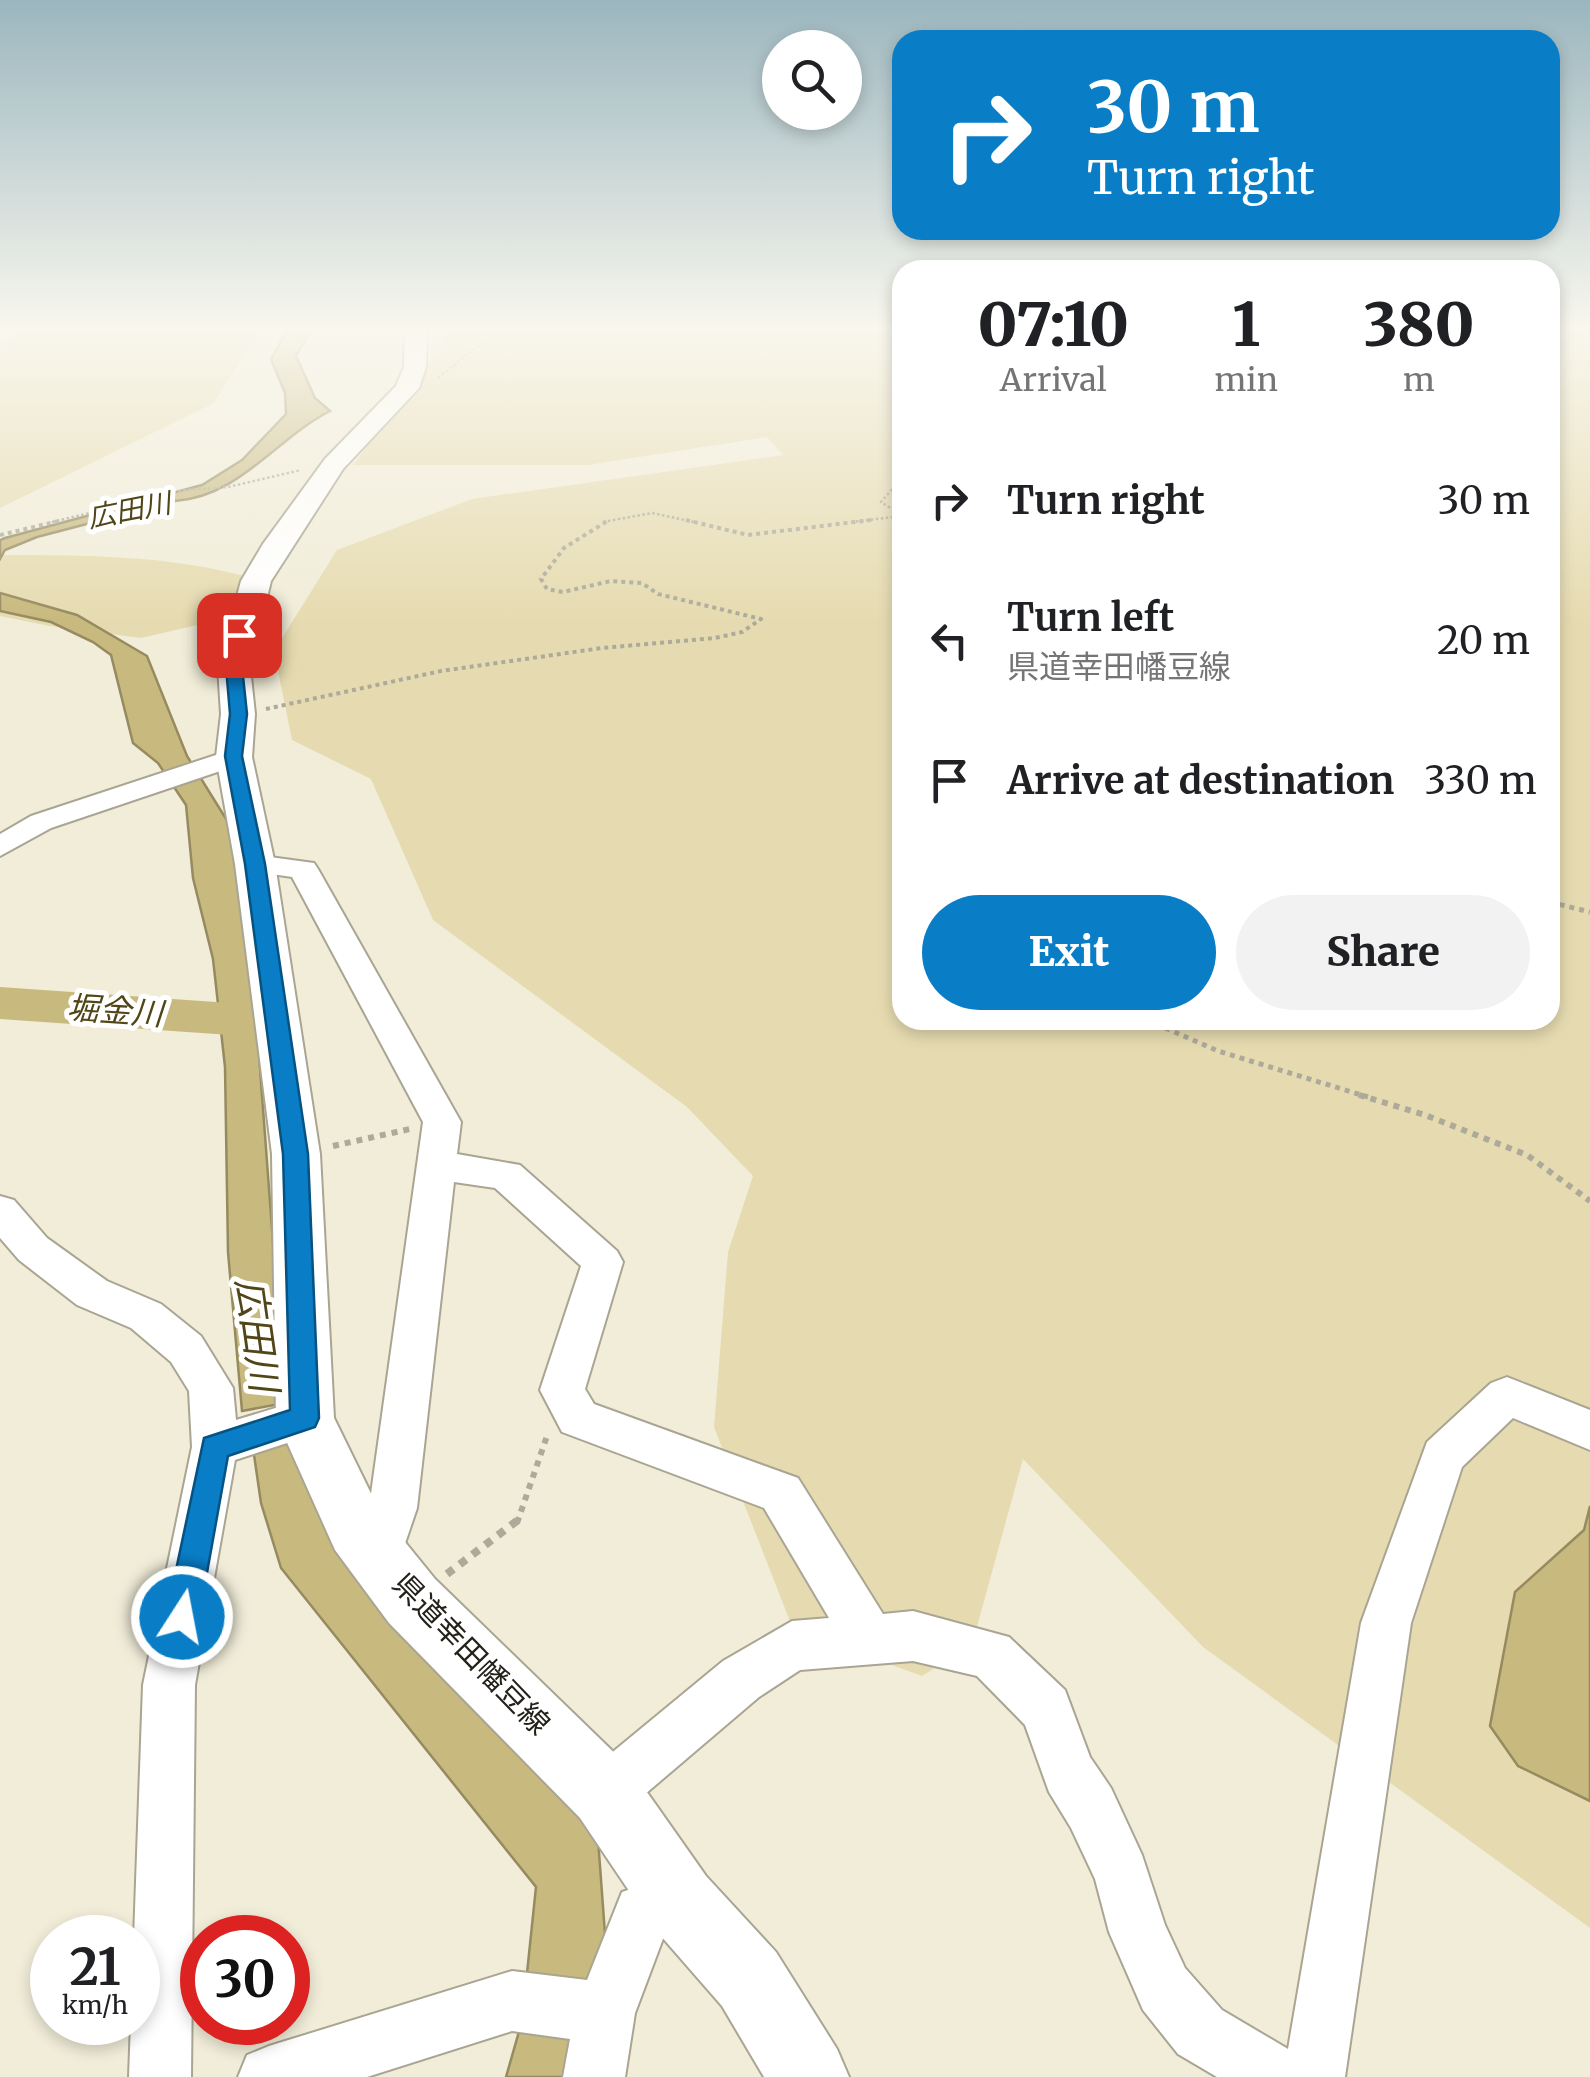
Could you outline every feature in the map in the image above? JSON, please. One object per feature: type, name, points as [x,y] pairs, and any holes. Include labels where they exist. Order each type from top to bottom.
[{"type":"main road","name":"県道幸田幡豆線","points":[[370,427],[334,464],[277,544],[256,581],[219,748],[255,864],[296,1154],[305,1418],[357,1530],[412,1601],[605,1793],[680,1902],[750,1980],[809,2077]]},
{"type":"street","points":[[0,847],[40,822],[153,783],[219,748]]},
{"type":"street","points":[[255,864],[303,869],[442,1122],[394,1508],[379,1554]]},
{"type":"street","points":[[437,1166],[506,1175],[603,1262],[562,1390],[578,1418],[781,1494],[870,1641]]},
{"type":"street","points":[[0,1211],[33,1250],[92,1293],[146,1316],[186,1349],[211,1388],[214,1447],[169,1684],[160,2077]]},
{"type":"street","points":[[1314,2077],[1386,1623],[1443,1456],[1507,1396],[1590,1430]]},
{"type":"street","points":[[214,1447],[305,1418]]},
{"type":"street","points":[[605,1793],[740,1679],[792,1646],[913,1636],[991,1655],[1046,1709],[1068,1773],[1122,1874],[1138,1932],[1164,1989],[1200,2032],[1276,2077]]},
{"type":"street","points":[[594,2077],[605,2013],[643,1913],[680,1902]]},
{"type":"street","points":[[269,2077],[512,2001],[605,2013]]},
{"type":"path","points":[[0,535],[186,490],[212,492],[246,480],[334,464]]},
{"type":"path","points":[[892,489],[881,502],[892,509]]},
{"type":"path","points":[[219,748],[441,672],[602,648],[714,638],[742,632],[761,619],[658,594],[642,583],[611,582],[562,592],[547,589],[541,579],[551,560],[568,541],[602,522],[650,512],[725,534],[748,535],[892,517]]},
{"type":"path","points":[[1560,904],[1590,912]]},
{"type":"path","points":[[1164,1030],[1218,1051],[1425,1115],[1527,1155],[1590,1201]]},
{"type":"path","points":[[296,1154],[442,1122]]},
{"type":"path","points":[[412,1601],[517,1522],[562,1390]]},
{"type":"shaded area","points":[[0,427],[165,427],[0,508]]},
{"type":"shaded area","points":[[381,427],[892,427],[892,1030],[1560,1030],[1560,427],[1590,427],[1590,1928],[1203,1647],[1023,1459],[972,1645],[922,1676],[793,1629],[714,1427],[728,1252],[753,1176],[687,1107],[433,920],[371,779],[292,740],[274,651],[337,550],[472,499],[783,455],[767,437],[588,465],[353,465]]},
{"type":"shaded area","points":[[0,555],[158,561],[252,578],[206,623],[141,638],[0,616]]},
{"type":"water","name":"広田川","points":[[274,427],[305,427],[219,489],[37,537],[5,550],[0,559],[0,540],[202,485],[242,460]]},
{"type":"water","name":"広田川","points":[[0,593],[77,615],[147,656],[187,756],[228,822],[249,921],[285,1403],[242,1411],[228,1252],[225,1067],[213,959],[193,878],[186,805],[158,763],[133,743],[111,655],[51,622],[0,611]]},
{"type":"water","points":[[295,1432],[598,1839],[605,1934],[573,2077],[506,2077],[522,2021],[536,1887],[281,1568],[261,1503],[253,1448]]},
{"type":"water","points":[[1590,1506],[1590,1801],[1518,1766],[1490,1726],[1515,1592],[1584,1530]]},
{"type":"waterway","name":"堀金川","points":[[0,1003],[230,1019]]},
{"type":"route","points":[[182,1617],[214,1447],[305,1418],[296,1154],[255,864],[234,756],[238,714],[234,667],[239,635]]}]
